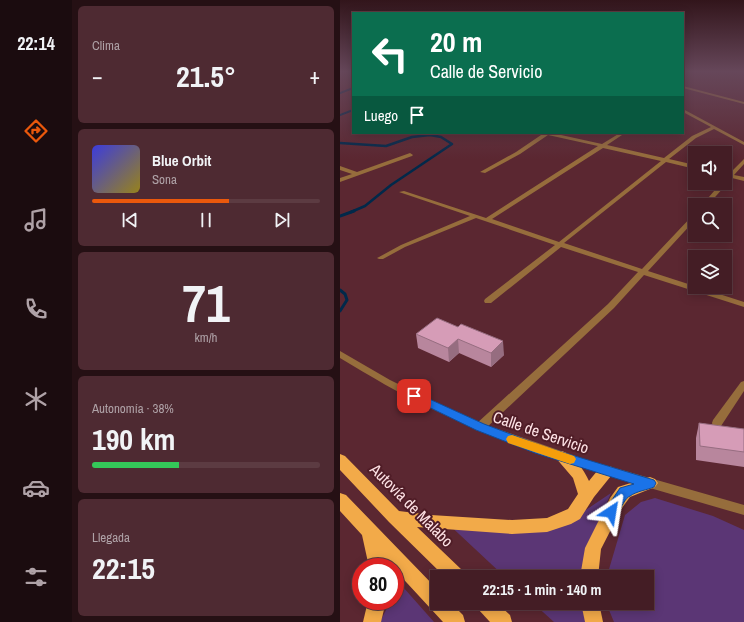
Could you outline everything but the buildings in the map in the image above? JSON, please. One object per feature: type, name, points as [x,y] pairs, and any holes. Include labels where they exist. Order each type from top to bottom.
[{"type":"highway","points":[[562,457],[579,475],[586,494]]},
{"type":"highway","name":"Autovía de Malabo","points":[[340,460],[395,517],[450,570]]},
{"type":"highway","points":[[395,517],[431,522],[512,527],[547,525],[565,519],[574,514],[586,494],[607,471]]},
{"type":"highway","points":[[590,570],[593,548],[624,492],[650,483]]},
{"type":"highway","points":[[340,500],[430,596]]},
{"type":"highway","points":[[370,532],[376,558]]},
{"type":"highway","points":[[372,622],[376,610]]},
{"type":"highway","points":[[444,610],[456,622]]},
{"type":"highway","points":[[491,610],[503,622]]},
{"type":"highway","points":[[591,610],[594,622]]},
{"type":"street","points":[[684,111],[744,144]]},
{"type":"street","points":[[488,301],[664,160],[694,137],[713,128]]},
{"type":"street","points":[[482,172],[518,153],[546,134]]},
{"type":"street","points":[[551,134],[688,165]]},
{"type":"street","points":[[488,219],[621,134]]},
{"type":"street","points":[[340,180],[410,155]]},
{"type":"street","points":[[732,172],[744,161]]},
{"type":"street","points":[[340,168],[357,174]]},
{"type":"street","points":[[732,176],[744,179]]},
{"type":"street","points":[[711,198],[718,190]]},
{"type":"street","points":[[402,192],[488,219],[744,305]]},
{"type":"street","points":[[381,258],[403,246],[476,216]]},
{"type":"street","points":[[480,427],[575,340],[644,272],[688,224]]},
{"type":"street","name":"Calle de Servicio","points":[[340,354],[426,402],[480,427],[562,457],[744,510]]},
{"type":"street","points":[[717,423],[744,384]]},
{"type":"shaded area","points":[[611,493],[583,561],[584,570],[498,570],[444,520],[559,528]]},
{"type":"shaded area","points":[[655,498],[713,516],[744,530],[744,622],[614,622],[609,610],[654,610],[654,570],[609,570],[625,515],[641,502]]},
{"type":"shaded area","points":[[404,588],[434,622],[380,622],[386,610],[404,610]]},
{"type":"shaded area","points":[[541,610],[588,610],[589,622],[554,622]]},
{"type":"waterway","points":[[340,115],[352,110]]},
{"type":"waterway","points":[[340,143],[386,146],[412,137],[430,135],[441,137],[452,144],[391,185],[365,206],[351,212]]},
{"type":"waterway","points":[[340,216],[354,211]]},
{"type":"waterway","points":[[340,290],[345,294],[347,300],[340,311]]},
{"type":"slow traffic","points":[[512,439],[539,450],[570,459]]},
{"type":"route","points":[[414,396],[480,427],[539,450],[650,483],[624,492],[611,512]]}]
